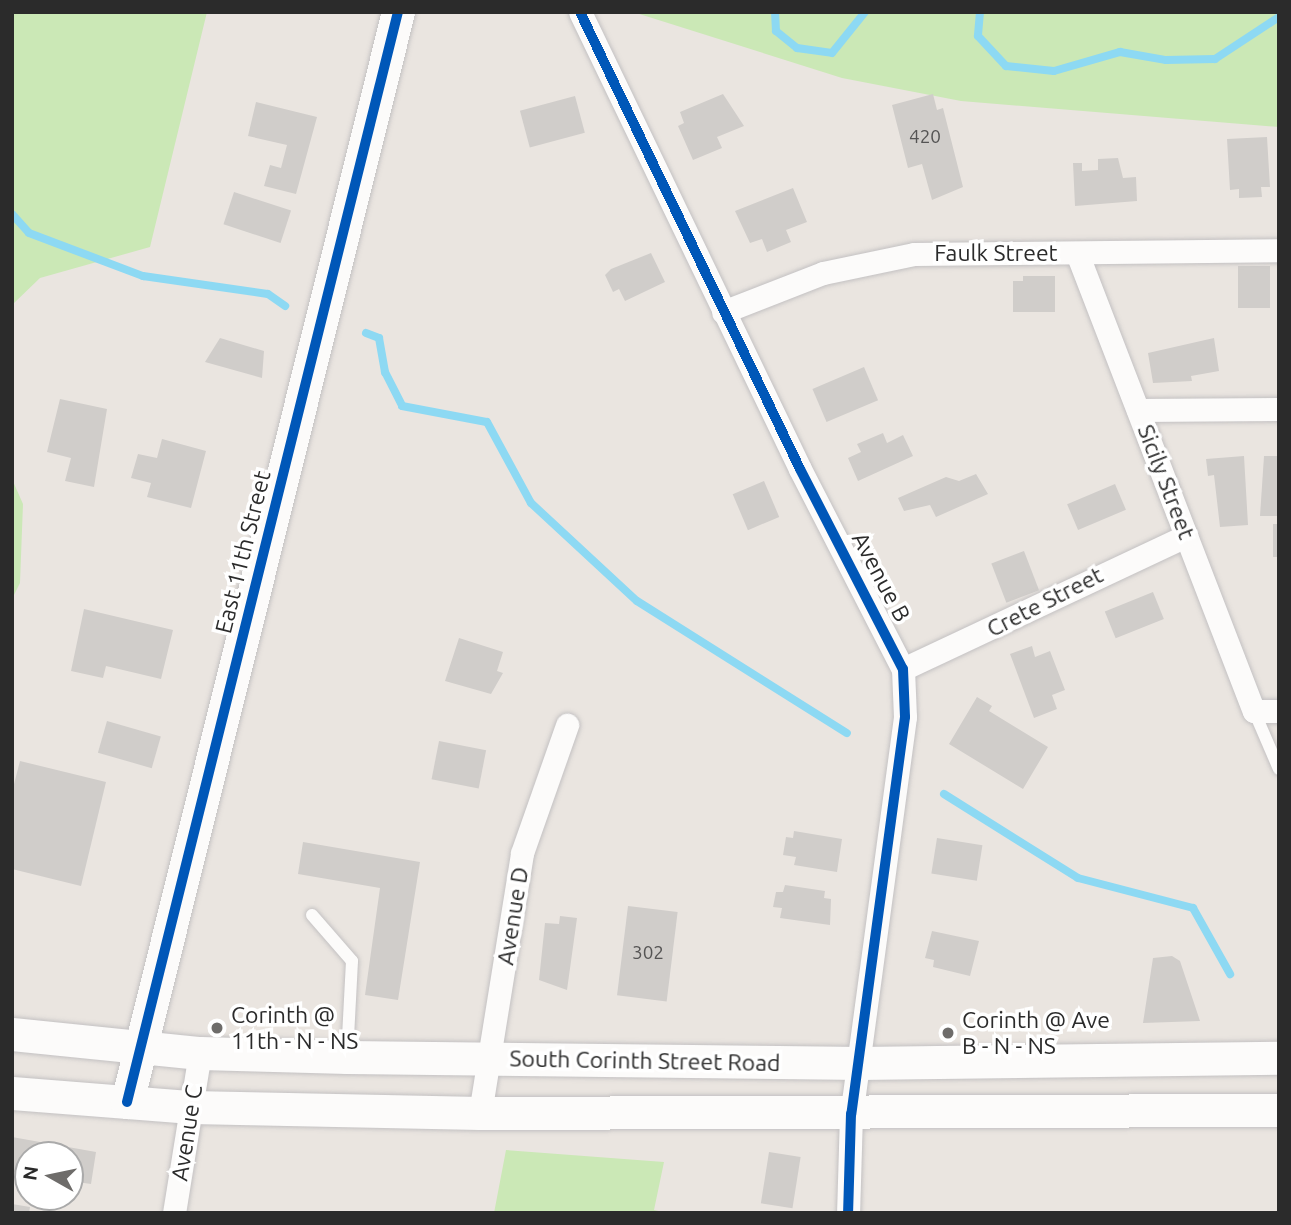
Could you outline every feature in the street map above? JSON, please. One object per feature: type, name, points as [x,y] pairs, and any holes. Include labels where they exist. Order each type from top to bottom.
[{"type":"main road","name":"East 11th Street","points":[[127,1102],[398,12]]},
{"type":"main road","name":"South Corinth Street Road","points":[[12,1034],[200,1054],[858,1063],[1279,1058]]},
{"type":"main road","points":[[12,1093],[191,1107],[480,1113],[851,1114],[1279,1110]]},
{"type":"street","name":"Avenue B","points":[[580,12],[723,312],[903,669],[905,718],[851,1114],[848,1213]]},
{"type":"street","name":"Faulk Street","points":[[723,312],[867,260],[914,254],[1279,250]]},
{"type":"street","name":"Sicily Street","points":[[1077,253],[1254,711]]},
{"type":"street","points":[[1138,410],[1279,409]]},
{"type":"street","name":"Crete Street","points":[[903,669],[1186,536]]},
{"type":"street","points":[[1254,711],[1279,711]]},
{"type":"street","name":"Avenue D","points":[[480,1113],[522,853],[567,725]]},
{"type":"street","name":"Avenue C","points":[[174,1213],[200,1054]]},
{"type":"lane","points":[[1254,711],[1279,769]]},
{"type":"lane","points":[[312,915],[352,961],[348,1056]]},
{"type":"green space","points":[[12,12],[207,12],[150,247],[40,278],[12,305]]},
{"type":"green space","points":[[633,12],[1279,12],[1279,127],[961,101],[842,78]]},
{"type":"green space","points":[[12,479],[23,504],[20,583],[12,599]]},
{"type":"green space","points":[[506,1150],[664,1162],[654,1210],[668,1213],[494,1213]]},
{"type":"building","points":[[723,94],[744,126],[717,137],[722,148],[693,160],[678,126],[684,123],[680,112]]},
{"type":"building","points":[[933,94],[937,110],[943,108],[963,187],[932,200],[922,164],[908,168],[892,105]]},
{"type":"building","points":[[575,96],[585,133],[530,147],[520,111]]},
{"type":"building","points":[[256,102],[317,117],[296,194],[264,186],[270,165],[281,168],[287,145],[248,136]]},
{"type":"building","points":[[1267,137],[1270,187],[1261,187],[1262,197],[1239,198],[1239,189],[1230,190],[1227,139]]},
{"type":"building","points":[[1118,158],[1123,178],[1136,177],[1137,201],[1075,206],[1073,163],[1082,163],[1082,171],[1098,170],[1098,159]]},
{"type":"building","points":[[793,188],[807,222],[786,230],[791,242],[767,252],[762,239],[750,243],[735,211]]},
{"type":"building","points":[[234,192],[291,211],[281,243],[223,224]]},
{"type":"building","points":[[651,253],[665,282],[625,301],[619,289],[613,292],[605,275],[611,269]]},
{"type":"building","points":[[1238,266],[1270,266],[1270,308],[1238,308]]},
{"type":"building","points":[[1023,276],[1055,276],[1055,312],[1013,312],[1013,281],[1023,281]]},
{"type":"building","points":[[220,338],[264,351],[262,378],[205,362]]},
{"type":"building","points":[[1214,338],[1219,371],[1191,376],[1192,381],[1153,383],[1148,353]]},
{"type":"building","points":[[864,367],[878,400],[827,422],[812,389]]},
{"type":"building","points":[[60,399],[107,409],[94,487],[65,481],[71,458],[47,452]]},
{"type":"building","points":[[883,433],[887,443],[903,435],[913,456],[858,481],[848,458],[861,452],[857,444]]},
{"type":"building","points":[[162,439],[206,451],[191,508],[147,497],[151,483],[131,478],[138,454],[157,458]]},
{"type":"building","points":[[1244,456],[1248,525],[1220,527],[1214,475],[1208,476],[1206,459]]},
{"type":"building","points":[[1264,456],[1279,456],[1279,516],[1260,516]]},
{"type":"building","points":[[976,474],[988,494],[936,517],[930,505],[904,511],[898,498],[946,477],[959,481]]},
{"type":"building","points":[[764,481],[779,517],[748,530],[733,494]]},
{"type":"building","points":[[1115,484],[1126,510],[1078,530],[1067,504]]},
{"type":"building","points":[[1273,524],[1279,524],[1279,557],[1273,557]]},
{"type":"building","points":[[1024,551],[1039,590],[1006,603],[991,564]]},
{"type":"building","points":[[1153,592],[1164,619],[1116,638],[1105,611]]},
{"type":"building","points":[[84,609],[173,630],[161,679],[106,666],[103,678],[71,671]]},
{"type":"building","points":[[459,638],[503,652],[497,671],[503,673],[491,694],[445,681]]},
{"type":"building","points":[[1032,646],[1035,657],[1050,651],[1065,690],[1052,695],[1057,709],[1034,718],[1010,654]]},
{"type":"building","points":[[977,697],[992,706],[989,711],[1048,747],[1023,789],[949,744]]},
{"type":"building","points":[[107,721],[161,736],[152,768],[98,753]]},
{"type":"building","points":[[439,741],[486,750],[479,788],[432,779]]},
{"type":"building","points":[[20,761],[106,782],[81,886],[12,869],[12,792]]},
{"type":"building","points":[[794,831],[842,839],[837,872],[794,865],[796,857],[783,855],[786,837],[793,838]]},
{"type":"building","points":[[937,838],[982,845],[977,881],[931,874]]},
{"type":"building","points":[[303,842],[420,862],[398,1000],[365,995],[380,888],[298,874]]},
{"type":"building","points":[[785,885],[825,891],[824,898],[831,899],[830,925],[780,918],[782,908],[773,907],[776,892],[783,892]]},
{"type":"building","points":[[628,906],[678,912],[667,1001],[617,995]]},
{"type":"building","points":[[560,916],[577,918],[567,990],[539,980],[545,923],[559,924]]},
{"type":"building","points":[[932,931],[979,941],[970,976],[933,967],[934,960],[925,958]]},
{"type":"building","points":[[1172,956],[1180,961],[1200,1021],[1143,1023],[1153,958]]},
{"type":"building","points":[[12,1137],[34,1141],[14,1141],[12,1172]]},
{"type":"building","points":[[84,1150],[96,1152],[91,1184],[84,1183]]},
{"type":"building","points":[[769,1152],[801,1157],[792,1208],[761,1203]]},
{"type":"building","points":[[12,1204],[14,1211],[29,1211],[29,1213],[12,1213]]},
{"type":"waterway","points":[[775,12],[776,31],[797,48],[832,53],[865,12]]},
{"type":"waterway","points":[[980,12],[978,36],[1006,66],[1054,71],[1120,52],[1166,60],[1215,59],[1279,17]]},
{"type":"waterway","points":[[12,214],[29,233],[143,276],[268,294],[285,306]]},
{"type":"waterway","points":[[366,333],[379,338],[385,372],[402,406],[487,422],[531,503],[637,601],[847,733]]},
{"type":"waterway","points":[[944,794],[1078,878],[1193,908],[1230,974]]},
{"type":"cycle path","points":[[127,1102],[398,12]]},
{"type":"cycle path","points":[[580,12],[800,469],[903,669],[905,717],[851,1114],[848,1213]]},
{"type":"place","name":"Corinth @ 11th - N - NS","points":[[217,1028]]},
{"type":"place","name":"Corinth @ Ave B - N - NS","points":[[948,1033]]}]
